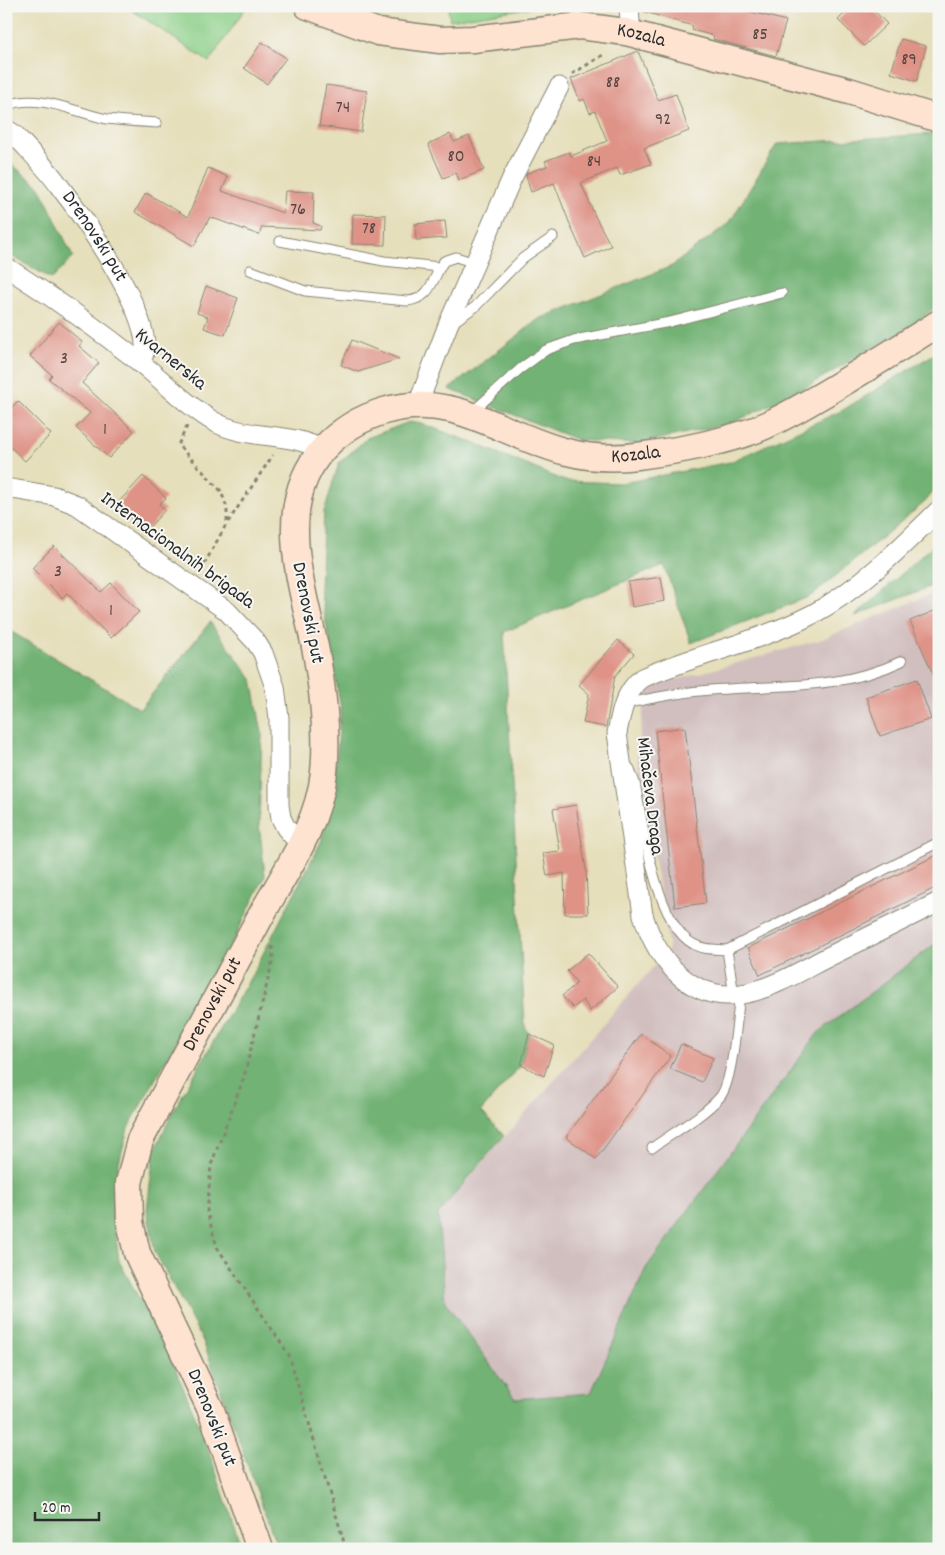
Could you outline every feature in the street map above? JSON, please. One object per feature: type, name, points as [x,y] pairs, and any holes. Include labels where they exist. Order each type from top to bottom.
[{"type":"main road","name":"Kozala","points":[[308,6],[378,32],[440,40],[473,39],[580,26],[626,32],[849,91],[939,119]]},
{"type":"main road","name":"Kozala","points":[[322,450],[339,434],[360,421],[396,407],[418,404],[445,406],[470,413],[563,451],[588,457],[633,457],[699,446],[754,430],[778,420],[882,360],[939,323]]},
{"type":"main road","name":"Drenovski put","points":[[260,1549],[211,1410],[136,1253],[130,1222],[129,1183],[140,1140],[300,844],[321,790],[324,772],[325,720],[317,657],[296,553],[295,520],[298,496],[322,450]]},
{"type":"street","points":[[626,32],[630,22],[629,6]]},
{"type":"street","points":[[418,404],[448,326],[512,178],[559,87]]},
{"type":"street","name":"Drenovski put","points":[[6,129],[26,148],[60,187],[109,260],[131,299],[143,330],[145,348],[140,363]]},
{"type":"street","name":"Kvarnerska","points":[[6,267],[48,294],[140,363],[194,408],[220,425],[242,433],[307,443],[322,450]]},
{"type":"street","name":"Internacionalnih brigada","points":[[6,488],[54,496],[77,505],[228,611],[249,633],[263,653],[275,687],[280,752],[279,805],[286,828],[300,844]]},
{"type":"street","name":"Mihačeva Draga","points":[[939,510],[854,588],[812,614],[740,644],[642,678],[632,686],[624,704],[617,733],[634,857],[647,929],[665,962],[676,974],[705,992],[737,995],[787,977],[939,902]]},
{"type":"lane","points":[[6,106],[19,102],[30,102],[69,107],[106,118],[157,123]]},
{"type":"lane","points":[[448,326],[475,307],[523,258],[553,237]]},
{"type":"lane","points":[[280,241],[384,261],[439,267]]},
{"type":"lane","points":[[250,270],[305,291],[407,302],[415,301],[426,295],[439,267],[450,258],[464,258],[475,263]]},
{"type":"lane","points":[[470,413],[520,368],[546,350],[574,340],[670,322],[782,293]]},
{"type":"lane","points":[[624,704],[698,691],[809,685],[848,680],[877,673],[902,661]]},
{"type":"lane","points":[[621,758],[630,768],[633,775],[661,895],[669,918],[678,931],[700,947],[727,950],[939,842]]},
{"type":"lane","points":[[652,1148],[698,1116],[722,1095],[730,1069],[737,995],[727,950]]},
{"type":"path","points":[[559,87],[569,76],[614,49],[626,32]]},
{"type":"path","points":[[189,421],[178,445],[220,491],[225,500],[227,523]]},
{"type":"path","points":[[205,564],[227,523],[284,439]]},
{"type":"path","points":[[271,940],[273,959],[244,1078],[211,1165],[207,1212],[216,1247],[289,1356],[346,1549]]},
{"type":"shaded area","points":[[939,591],[939,941],[818,1033],[646,1268],[591,1393],[515,1399],[445,1302],[438,1214],[669,949],[637,758],[646,688],[820,640]]},
{"type":"green space","points":[[126,6],[247,6],[209,62]]},
{"type":"green space","points":[[448,6],[540,6],[450,20]]},
{"type":"green space","points":[[932,134],[939,139],[939,304],[917,322],[801,390],[732,423],[637,444],[578,440],[449,389],[539,319],[672,266],[730,222],[777,144]]},
{"type":"green space","points":[[6,160],[40,187],[73,257],[52,279],[6,253]]},
{"type":"green space","points":[[939,351],[939,485],[925,502],[811,596],[691,643],[664,565],[504,632],[525,1027],[529,1034],[521,1065],[481,1111],[504,1136],[438,1214],[445,1302],[515,1399],[591,1393],[646,1268],[818,1033],[939,941],[939,1549],[278,1549],[203,1341],[155,1252],[147,1210],[154,1152],[172,1113],[253,973],[321,842],[333,796],[341,709],[320,588],[324,512],[339,463],[367,438],[409,422],[423,424],[476,444],[565,481],[622,483],[730,462],[843,410]]},
{"type":"green space","points":[[939,540],[939,583],[855,616]]},
{"type":"green space","points":[[210,622],[252,679],[262,733],[259,823],[265,876],[234,939],[128,1128],[116,1174],[114,1221],[119,1261],[172,1360],[205,1440],[242,1549],[6,1549],[6,632],[10,631],[140,709]]},
{"type":"building","points":[[643,6],[729,6],[786,21],[776,56],[713,39],[714,36],[692,30],[693,26],[642,11]]},
{"type":"building","points":[[852,6],[870,6],[887,24],[864,46],[838,20]]},
{"type":"building","points":[[901,39],[926,46],[917,81],[891,73]]},
{"type":"building","points":[[262,42],[286,58],[267,84],[244,68]]},
{"type":"building","points":[[638,51],[658,100],[676,94],[689,131],[644,148],[651,164],[620,175],[617,168],[581,183],[595,216],[611,246],[585,258],[554,183],[531,192],[526,176],[527,173],[547,166],[545,161],[569,152],[571,156],[607,141],[595,111],[590,113],[584,99],[580,101],[571,79]]},
{"type":"building","points":[[326,85],[367,91],[361,132],[319,126]]},
{"type":"building","points":[[450,134],[454,142],[469,136],[484,170],[459,180],[456,173],[443,178],[428,144]]},
{"type":"building","points":[[208,168],[228,177],[222,191],[283,213],[285,191],[314,192],[313,223],[321,226],[320,230],[262,227],[259,235],[210,217],[194,246],[135,212],[146,193],[188,217]]},
{"type":"building","points":[[353,214],[386,215],[385,245],[352,244]]},
{"type":"building","points":[[445,221],[447,238],[416,240],[415,224]]},
{"type":"building","points":[[206,286],[238,298],[225,335],[204,328],[208,317],[197,313]]},
{"type":"building","points":[[59,322],[82,342],[79,346],[99,363],[82,383],[134,431],[109,458],[76,428],[90,413],[49,379],[52,375],[30,356]]},
{"type":"building","points":[[352,340],[399,359],[358,372],[341,365]]},
{"type":"building","points":[[18,401],[51,434],[25,461],[6,443],[6,413]]},
{"type":"building","points":[[143,476],[166,498],[159,504],[165,510],[145,532],[116,505]]},
{"type":"building","points":[[54,546],[101,592],[111,583],[139,612],[111,638],[67,593],[62,598],[32,568]]},
{"type":"building","points":[[661,577],[665,601],[632,607],[628,582]]},
{"type":"building","points":[[939,609],[939,688],[910,621]]},
{"type":"building","points":[[618,640],[634,654],[615,676],[606,727],[583,723],[589,694],[579,685]]},
{"type":"building","points":[[917,679],[931,719],[880,736],[866,697]]},
{"type":"building","points":[[685,727],[706,903],[675,907],[655,731]]},
{"type":"building","points":[[576,805],[586,870],[588,914],[565,914],[564,873],[547,876],[543,853],[560,851],[553,809]]},
{"type":"building","points":[[939,854],[939,886],[760,975],[748,948]]},
{"type":"building","points":[[588,953],[618,987],[590,1011],[583,1000],[573,1008],[562,996],[577,983],[567,971]]},
{"type":"building","points":[[529,1034],[554,1045],[544,1076],[521,1065]]},
{"type":"building","points":[[641,1034],[671,1056],[596,1159],[566,1137]]},
{"type":"building","points":[[681,1044],[713,1058],[702,1082],[670,1069]]}]
